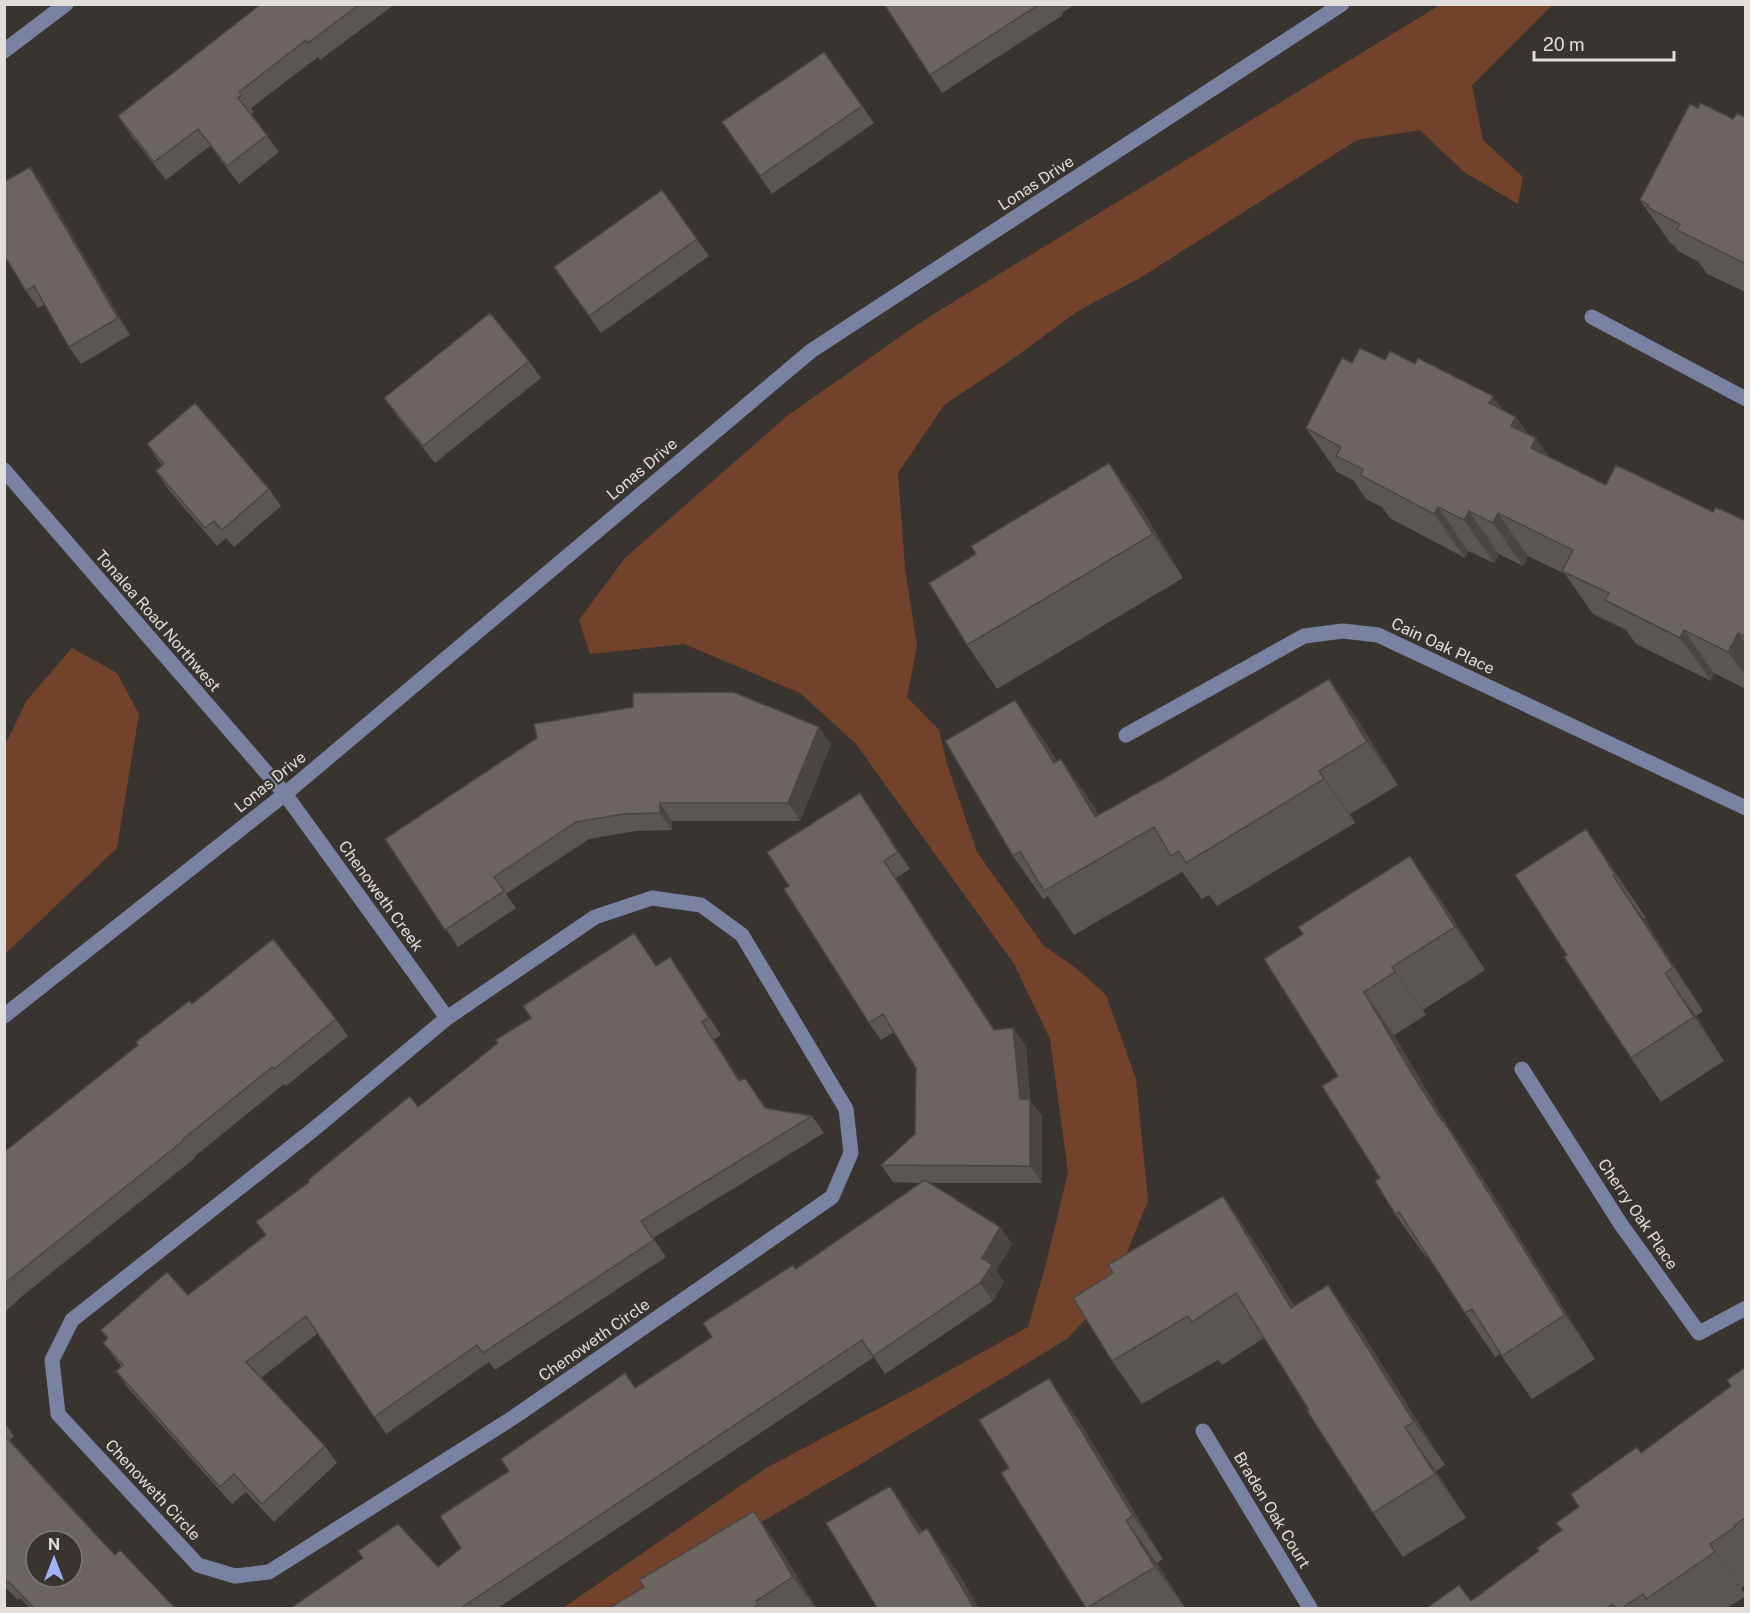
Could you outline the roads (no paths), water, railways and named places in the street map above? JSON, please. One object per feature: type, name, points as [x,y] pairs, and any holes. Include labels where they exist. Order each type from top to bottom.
[{"type":"street","points":[[4,51],[66,4]]},
{"type":"street","name":"Lonas Drive","points":[[4,1016],[285,794],[811,351],[1342,4]]},
{"type":"street","points":[[1592,317],[1746,399]]},
{"type":"street","name":"Tonalea Road Northwest","points":[[4,470],[285,794]]},
{"type":"street","name":"Cain Oak Place","points":[[1126,735],[1304,636],[1343,631],[1377,635],[1746,808]]},
{"type":"street","name":"Chenoweth Creek","points":[[285,794],[447,1018]]},
{"type":"street","name":"Chenoweth Circle","points":[[652,898],[701,905],[742,935],[846,1109],[851,1153],[832,1197],[514,1417],[269,1572],[235,1576],[198,1565],[58,1414],[52,1360],[72,1320],[314,1130],[447,1018],[595,917],[652,898]]},
{"type":"street","name":"Cherry Oak Place","points":[[1522,1069],[1620,1223],[1699,1333],[1746,1308]]},
{"type":"street","name":"Braden Oak Court","points":[[1203,1431],[1310,1608]]}]
